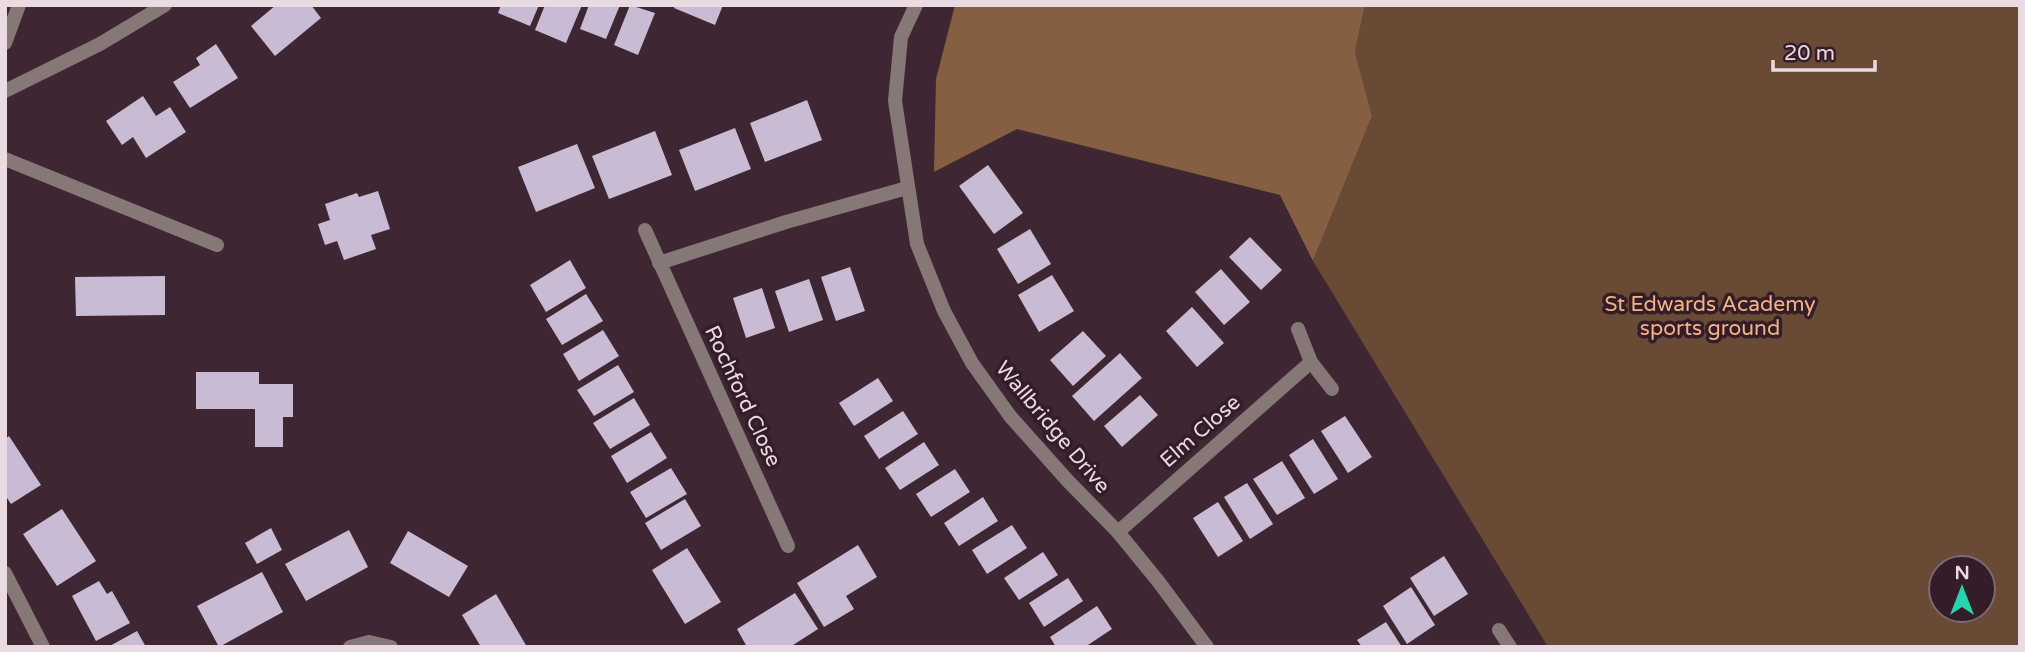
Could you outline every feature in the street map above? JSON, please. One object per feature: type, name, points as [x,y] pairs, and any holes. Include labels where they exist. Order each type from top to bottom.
[{"type":"street","points":[[5,43],[19,5]]},
{"type":"street","points":[[5,92],[100,44],[165,5]]},
{"type":"street","name":"Wallbridge Drive","points":[[916,5],[901,37],[895,101],[917,244],[944,311],[972,363],[1010,416],[1118,532],[1207,647]]},
{"type":"street","points":[[5,159],[217,245]]},
{"type":"street","points":[[659,263],[786,222],[907,188]]},
{"type":"street","name":"Rochford Close","points":[[645,230],[788,547]]},
{"type":"street","points":[[1298,329],[1311,362],[1332,389]]},
{"type":"street","name":"Elm Close","points":[[1118,532],[1311,362]]},
{"type":"street","points":[[5,573],[43,647]]},
{"type":"street","points":[[1499,630],[1510,647]]},
{"type":"street","points":[[350,647],[369,642],[391,647]]},
{"type":"green space","name":"St Edwards Academy sports ground","points":[[1365,5],[2020,5],[2020,647],[1548,647],[1313,261],[1372,116],[1355,52]]},
{"type":"shaded area","points":[[955,5],[1365,5],[1355,52],[1372,116],[1313,261],[1280,195],[1017,129],[934,172],[936,79]]},
{"type":"building","points":[[276,5],[311,5],[321,18],[275,56],[251,26]]},
{"type":"building","points":[[501,5],[539,5],[530,26],[498,13]]},
{"type":"building","points":[[545,5],[582,5],[566,43],[535,30]]},
{"type":"building","points":[[589,5],[620,5],[606,39],[580,29]]},
{"type":"building","points":[[630,5],[655,13],[638,55],[614,45]]},
{"type":"building","points":[[675,5],[723,5],[715,25],[674,8]]},
{"type":"building","points":[[216,44],[238,78],[190,108],[173,82],[200,65],[196,58]]},
{"type":"building","points":[[143,96],[156,116],[170,107],[186,132],[146,158],[133,137],[122,145],[106,121]]},
{"type":"building","points":[[807,100],[822,140],[765,162],[750,123]]},
{"type":"building","points":[[735,128],[751,169],[695,191],[679,150]]},
{"type":"building","points":[[655,131],[672,175],[609,199],[592,156]]},
{"type":"building","points":[[577,144],[595,188],[536,212],[518,167]]},
{"type":"building","points":[[988,165],[1023,213],[994,234],[959,186]]},
{"type":"building","points":[[378,191],[390,229],[371,235],[376,249],[344,260],[337,241],[325,245],[318,224],[330,220],[325,204],[357,193],[359,197]]},
{"type":"building","points":[[1030,229],[1051,264],[1018,284],[997,249]]},
{"type":"building","points":[[1250,237],[1282,270],[1261,290],[1229,257]]},
{"type":"building","points":[[570,260],[586,288],[546,312],[530,285]]},
{"type":"building","points":[[850,267],[865,311],[836,321],[821,277]]},
{"type":"building","points":[[1221,269],[1250,302],[1224,325],[1195,292]]},
{"type":"building","points":[[1052,275],[1074,311],[1039,332],[1018,295]]},
{"type":"building","points":[[165,276],[165,315],[76,316],[75,277]]},
{"type":"building","points":[[809,279],[823,320],[789,332],[775,291]]},
{"type":"building","points":[[762,288],[775,328],[746,338],[733,298]]},
{"type":"building","points":[[586,294],[603,321],[562,345],[546,319]]},
{"type":"building","points":[[1192,307],[1224,343],[1197,367],[1166,331]]},
{"type":"building","points":[[603,330],[619,356],[579,381],[563,354]]},
{"type":"building","points":[[1083,331],[1106,356],[1073,386],[1050,360]]},
{"type":"building","points":[[1120,353],[1142,378],[1094,421],[1072,396]]},
{"type":"building","points":[[618,365],[634,392],[594,416],[577,390]]},
{"type":"building","points":[[196,372],[259,372],[259,384],[293,384],[293,417],[283,417],[283,447],[255,447],[255,409],[196,409]]},
{"type":"building","points":[[878,378],[893,401],[854,426],[839,403]]},
{"type":"building","points":[[1140,395],[1158,415],[1122,447],[1104,426]]},
{"type":"building","points":[[634,398],[650,425],[610,449],[593,423]]},
{"type":"building","points":[[903,411],[918,434],[879,459],[864,436]]},
{"type":"building","points":[[1345,416],[1372,457],[1348,473],[1321,431]]},
{"type":"building","points":[[651,432],[667,458],[627,483],[611,456]]},
{"type":"building","points":[[9,436],[41,485],[11,504],[5,495],[5,439]]},
{"type":"building","points":[[1313,439],[1338,479],[1314,494],[1289,455]]},
{"type":"building","points":[[924,442],[939,465],[900,490],[885,468]]},
{"type":"building","points":[[1282,461],[1305,498],[1277,515],[1253,479]]},
{"type":"building","points":[[671,468],[687,494],[646,518],[630,492]]},
{"type":"building","points":[[955,469],[970,492],[931,517],[916,494]]},
{"type":"building","points":[[1247,483],[1273,524],[1250,539],[1224,497]]},
{"type":"building","points":[[983,497],[998,521],[959,546],[944,523]]},
{"type":"building","points":[[685,499],[701,526],[661,550],[645,523]]},
{"type":"building","points":[[1218,502],[1243,541],[1218,557],[1193,518]]},
{"type":"building","points":[[62,509],[96,561],[57,586],[23,534]]},
{"type":"building","points":[[1012,525],[1027,548],[987,574],[972,550]]},
{"type":"building","points":[[271,528],[282,550],[257,564],[245,543]]},
{"type":"building","points":[[349,530],[368,567],[306,601],[285,564]]},
{"type":"building","points":[[408,531],[468,566],[449,597],[390,563]]},
{"type":"building","points":[[858,545],[877,577],[846,596],[854,609],[824,627],[797,583]]},
{"type":"building","points":[[687,548],[721,602],[685,624],[652,570]]},
{"type":"building","points":[[1043,552],[1058,575],[1019,600],[1004,578]]},
{"type":"building","points":[[1444,556],[1468,594],[1434,616],[1410,578]]},
{"type":"building","points":[[262,572],[283,612],[219,647],[197,606]]},
{"type":"building","points":[[1068,578],[1083,601],[1044,627],[1029,603]]},
{"type":"building","points":[[99,581],[107,594],[112,591],[130,623],[96,641],[72,596]]},
{"type":"building","points":[[1411,587],[1435,625],[1407,644],[1383,606]]},
{"type":"building","points":[[795,593],[818,629],[790,647],[747,647],[737,629]]},
{"type":"building","points":[[496,594],[527,647],[481,647],[462,615]]},
{"type":"building","points":[[1097,606],[1112,629],[1085,647],[1056,647],[1050,637]]},
{"type":"building","points":[[1386,622],[1402,647],[1362,647],[1357,640]]},
{"type":"building","points":[[137,631],[146,647],[108,647]]}]
